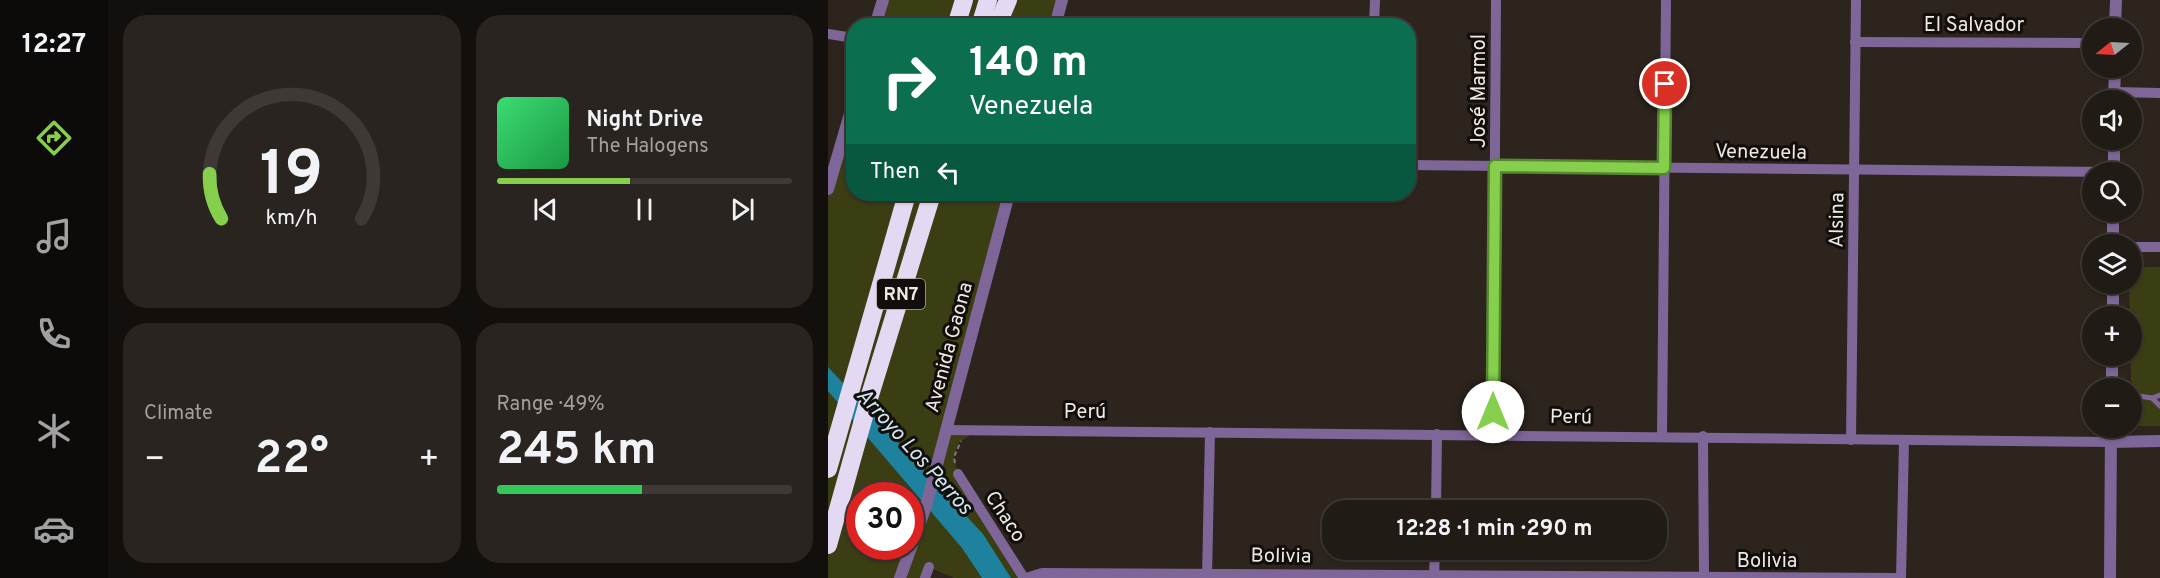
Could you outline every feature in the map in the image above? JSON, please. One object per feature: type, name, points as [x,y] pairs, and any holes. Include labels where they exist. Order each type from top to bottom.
[{"type":"highway","points":[[983,18],[988,0]]},
{"type":"highway","points":[[1000,18],[1008,0]]},
{"type":"highway","name":"RN7","points":[[828,469],[905,201]]},
{"type":"highway","name":"RN7","points":[[828,545],[870,395],[930,201]]},
{"type":"street","points":[[877,18],[883,0]]},
{"type":"street","points":[[1057,18],[1062,0]]},
{"type":"street","points":[[1374,18],[1375,0]]},
{"type":"street","name":"José Marmol","points":[[1493,435],[1496,0]]},
{"type":"street","points":[[1662,436],[1666,0]]},
{"type":"street","name":"Alsina","points":[[1851,440],[1856,0]]},
{"type":"street","points":[[2115,0],[2115,18]]},
{"type":"street","points":[[828,34],[846,37]]},
{"type":"street","name":"El Salvador","points":[[1855,42],[2082,43]]},
{"type":"street","points":[[2142,94],[2160,93]]},
{"type":"street","points":[[828,189],[846,127]]},
{"type":"street","name":"Venezuela","points":[[1416,165],[2082,172]]},
{"type":"street","name":"Avenida Gaona","points":[[900,578],[939,462],[1007,201]]},
{"type":"street","points":[[2142,247],[2160,248]]},
{"type":"street","name":"Perú","points":[[946,430],[1703,436],[1904,441],[2160,441]]},
{"type":"street","points":[[1207,575],[1209,432]]},
{"type":"street","points":[[1436,500],[1437,434]]},
{"type":"street","points":[[1703,436],[1704,578]]},
{"type":"street","points":[[2110,578],[2111,438]]},
{"type":"street","points":[[1901,578],[1904,441]]},
{"type":"street","name":"Chaco","points":[[958,474],[1025,578]]},
{"type":"street","points":[[1434,576],[1435,560]]},
{"type":"street","points":[[925,578],[929,567]]},
{"type":"street","name":"Bolivia","points":[[1025,578],[1042,573],[1896,578]]},
{"type":"lane","points":[[2142,396],[2152,398],[2160,394]]},
{"type":"lane","points":[[2152,398],[2160,406]]},
{"type":"path","points":[[958,474],[954,457],[958,443],[978,430]]},
{"type":"shaded area","points":[[883,0],[1062,0],[1057,18],[877,18]]},
{"type":"shaded area","points":[[846,125],[846,201],[1007,201],[946,429],[978,430],[958,443],[954,457],[958,474],[1024,578],[954,578],[929,567],[925,578],[828,578],[828,189]]},
{"type":"shaded area","points":[[2142,267],[2160,267],[2160,426],[2142,426],[2142,378],[2131,378],[2131,366],[2142,366],[2142,306],[2129,306],[2129,294],[2142,294]]},
{"type":"water","points":[[828,367],[983,534],[1011,578],[982,578],[962,548],[924,503],[924,482],[906,482],[828,391]]},
{"type":"route","points":[[1493,412],[1495,166],[1664,168],[1665,84]]},
{"type":"water label","name":"Arroyo Los Perros","points":[[915,451]]}]
